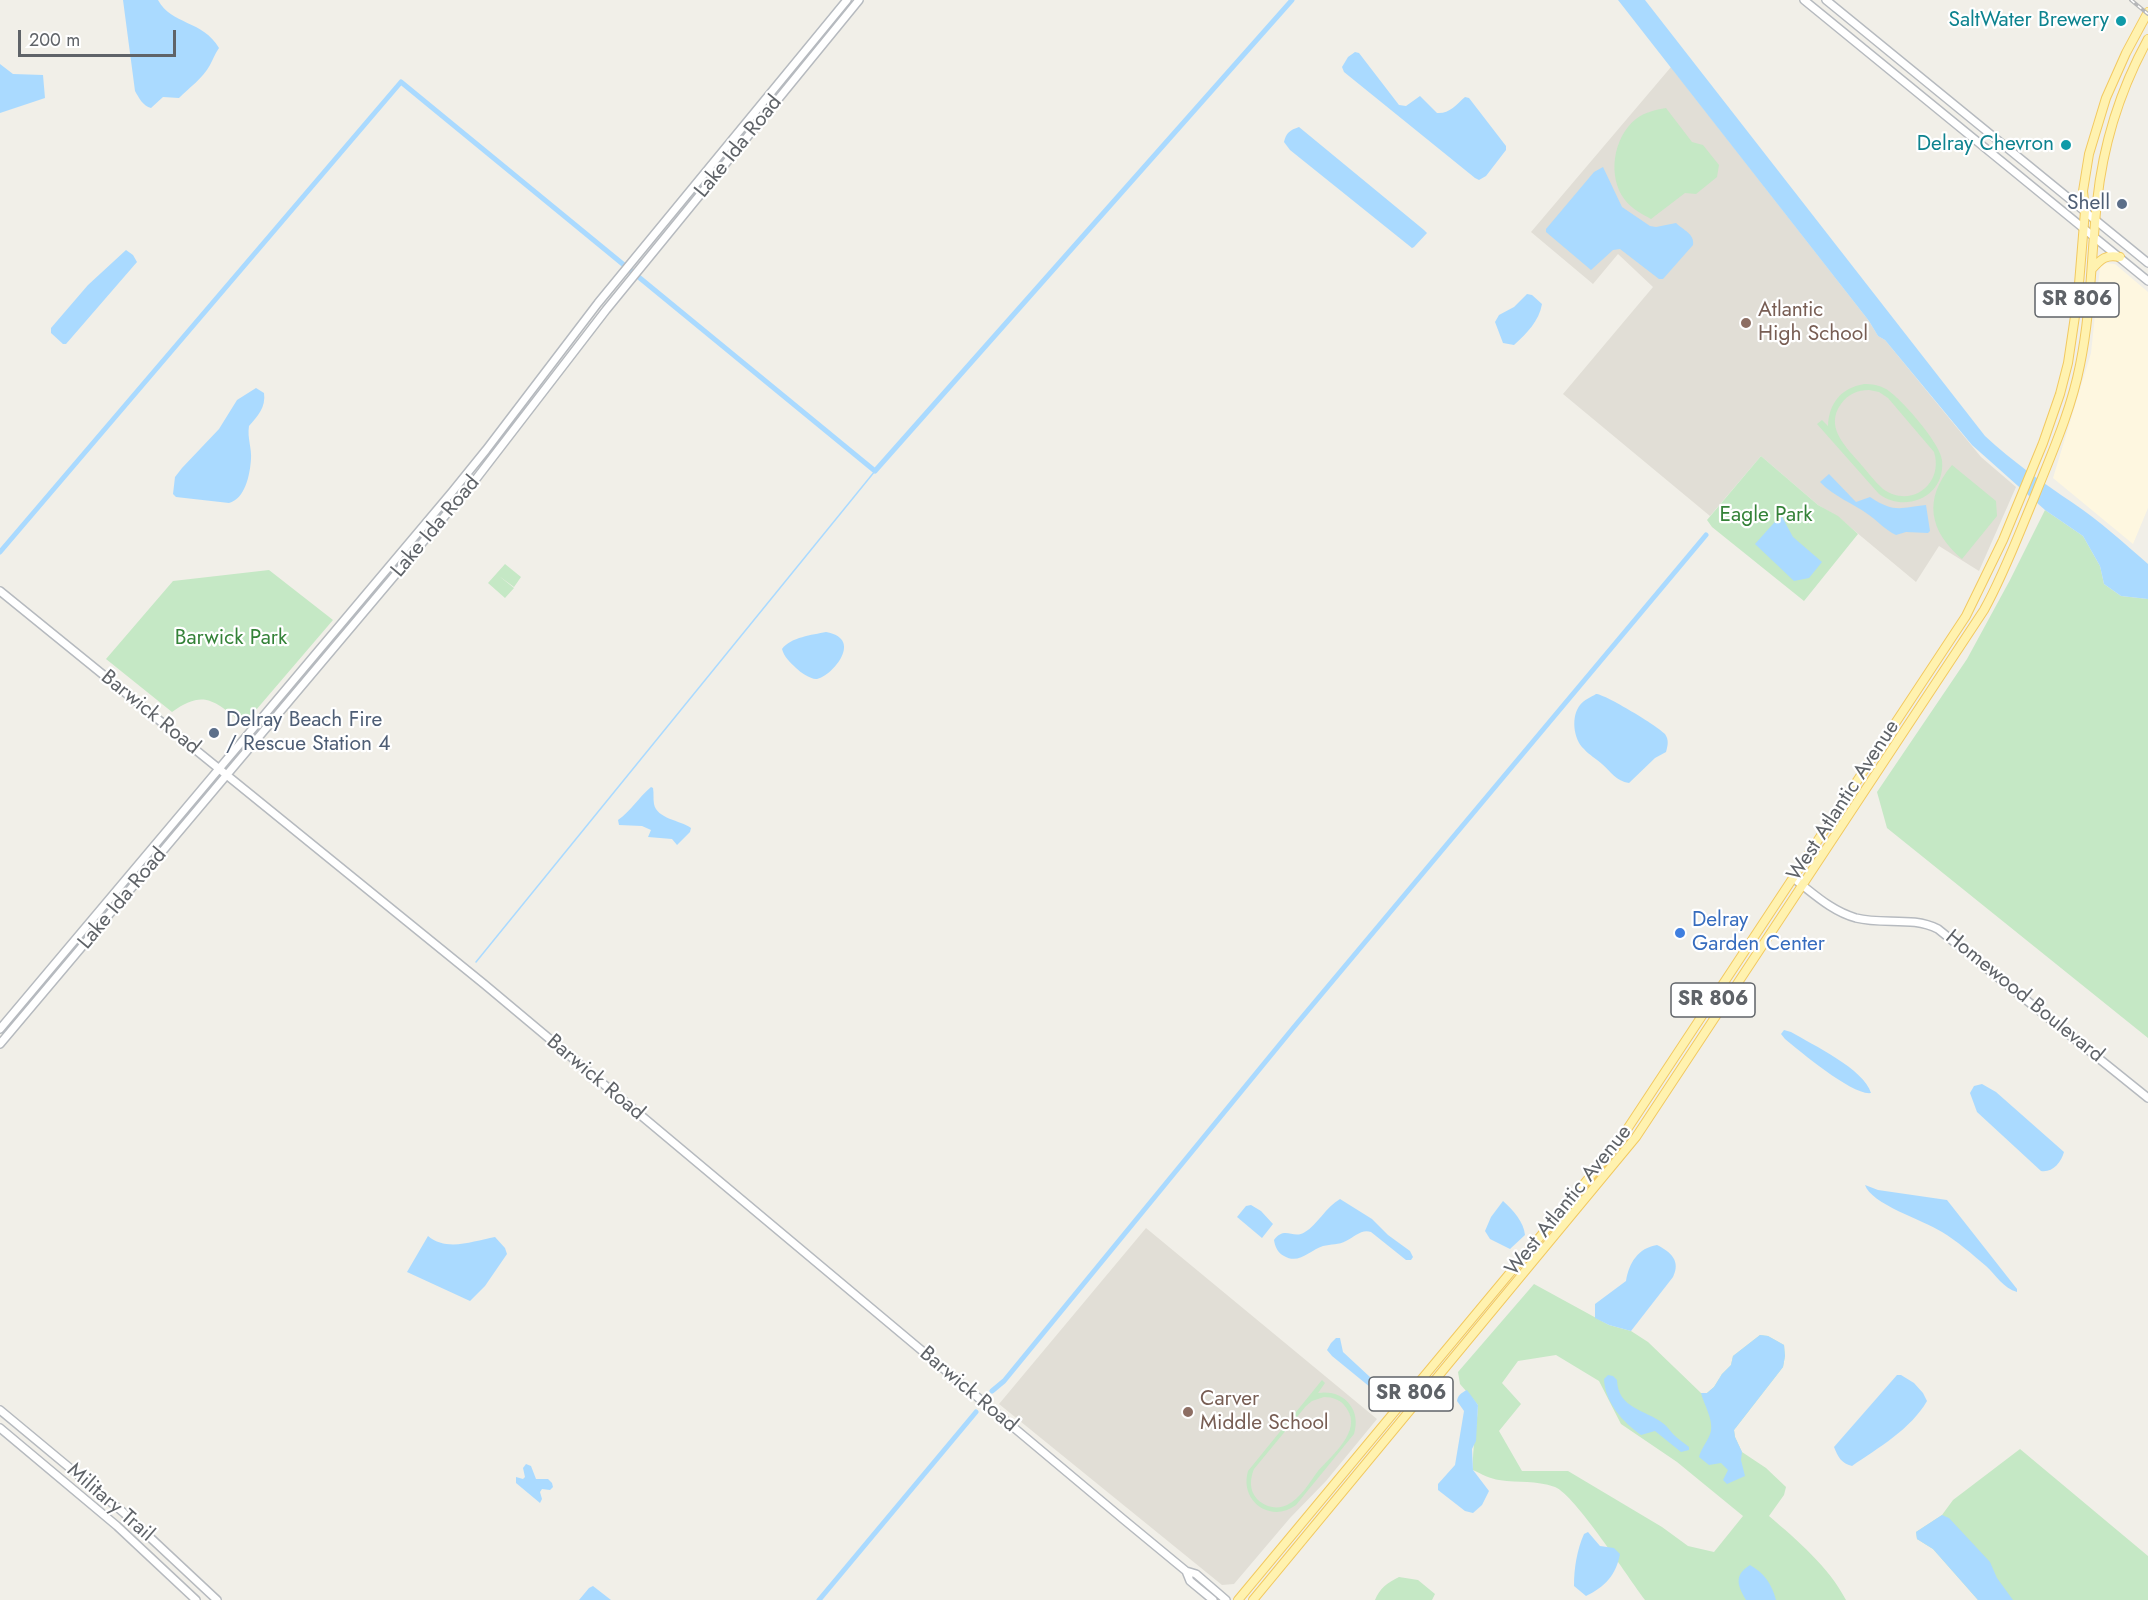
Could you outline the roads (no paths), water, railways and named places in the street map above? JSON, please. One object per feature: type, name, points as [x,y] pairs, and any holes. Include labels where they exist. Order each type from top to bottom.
[{"type":"main road","name":"West Atlantic Avenue","points":[[1238,1600],[1600,1166],[1633,1122],[1970,609],[1995,559],[2057,404],[2068,363],[2078,296],[2085,211],[2083,191],[2098,123],[2118,71],[2148,12]]},
{"type":"main road","name":"West Atlantic Avenue","points":[[1253,1600],[1619,1160],[1651,1116],[1984,610],[2006,566],[2043,476],[2062,427],[2080,366],[2102,167],[2126,84],[2148,39]]},
{"type":"main road","points":[[2092,269],[2106,256],[2120,257]]},
{"type":"main road","points":[[1911,721],[1916,703],[1915,694]]},
{"type":"main road","points":[[1700,1020],[1710,1027]]},
{"type":"street","name":"Lake Ida Road","points":[[0,1029],[486,450],[621,275],[847,0]]},
{"type":"street","name":"Lake Ida Road","points":[[0,1044],[500,449],[578,344],[859,0]]},
{"type":"street","points":[[1804,0],[2148,281]]},
{"type":"street","points":[[1826,0],[2148,263]]},
{"type":"street","name":"Barwick Road","points":[[0,591],[492,991],[1186,1571],[1196,1574],[1226,1600]]},
{"type":"street","name":"Homewood Boulevard","points":[[1793,878],[1834,909],[1856,918],[1920,922],[1938,929],[2148,1098]]},
{"type":"street","name":"Military Trail","points":[[0,1410],[124,1513],[217,1600]]},
{"type":"street","name":"Military Trail","points":[[0,1428],[117,1526],[196,1600]]},
{"type":"street","name":"Barwick Road","points":[[1186,1571],[1190,1581],[1213,1600]]},
{"type":"water","points":[[123,0],[158,0],[171,14],[205,32],[219,48],[204,74],[179,98],[163,97],[151,108],[143,104],[135,91]]},
{"type":"water","points":[[1618,0],[1645,0],[1985,436],[2028,471],[2093,517],[2148,564],[2148,599],[2121,596],[2104,584],[2100,566],[2083,536],[2045,510],[1972,445],[1885,340],[1878,336],[1869,321]]},
{"type":"water","points":[[1355,52],[1359,53],[1399,105],[1406,106],[1420,96],[1437,113],[1441,113],[1452,108],[1465,97],[1469,98],[1506,146],[1506,150],[1486,176],[1479,180],[1475,178],[1344,72],[1342,67],[1348,57]]},
{"type":"water","points":[[0,64],[13,74],[43,75],[45,98],[0,113]]},
{"type":"water","points":[[1299,127],[1427,233],[1414,247],[1412,248],[1290,150],[1284,142],[1285,139],[1289,132]]},
{"type":"water","points":[[1603,167],[1622,207],[1650,226],[1676,223],[1692,238],[1693,245],[1663,279],[1659,279],[1620,249],[1613,250],[1591,270],[1546,232],[1546,229],[1594,172]]},
{"type":"water","points":[[126,250],[137,262],[66,344],[63,344],[51,333],[51,328],[88,285]]},
{"type":"water","points":[[1527,294],[1532,295],[1542,304],[1538,316],[1528,331],[1514,345],[1503,343],[1495,322],[1499,315],[1514,307]]},
{"type":"water","points":[[256,388],[264,393],[264,403],[249,426],[251,455],[248,479],[243,492],[229,503],[176,497],[173,494],[175,477],[219,429],[237,400]]},
{"type":"water","points":[[1829,474],[1856,502],[1870,497],[1891,507],[1926,505],[1930,531],[1928,533],[1906,532],[1896,535],[1892,533],[1825,487],[1820,482]]},
{"type":"water","points":[[1781,515],[1793,537],[1822,562],[1809,578],[1794,581],[1755,544]]},
{"type":"water","points":[[826,632],[838,636],[843,642],[844,650],[841,658],[829,673],[814,679],[796,668],[782,649],[796,639]]},
{"type":"water","points":[[1596,694],[1610,699],[1643,718],[1661,730],[1667,738],[1666,752],[1655,758],[1629,783],[1614,776],[1580,745],[1577,739],[1574,721],[1577,710],[1583,702]]},
{"type":"water","points":[[651,787],[656,809],[664,816],[691,828],[677,845],[672,839],[648,837],[651,830],[642,826],[619,825],[618,820]]},
{"type":"water","points":[[1784,1030],[1837,1058],[1859,1075],[1871,1093],[1852,1088],[1827,1072],[1785,1039],[1781,1034]]},
{"type":"water","points":[[1982,1084],[1996,1092],[2064,1152],[2056,1166],[2041,1171],[1977,1112],[1970,1093],[1974,1086]]},
{"type":"water","points":[[1865,1185],[1878,1190],[1947,1200],[2017,1289],[2017,1292],[2004,1285],[1986,1266],[1953,1239],[1877,1199]]},
{"type":"water","points":[[1340,1199],[1372,1219],[1388,1235],[1410,1251],[1413,1257],[1411,1260],[1406,1260],[1367,1231],[1338,1244],[1323,1246],[1300,1258],[1289,1258],[1278,1251],[1274,1240],[1278,1236],[1285,1233],[1297,1235],[1305,1232]]},
{"type":"water","points":[[1503,1201],[1520,1221],[1525,1235],[1510,1249],[1490,1239],[1485,1231],[1491,1217]]},
{"type":"water","points":[[1251,1205],[1261,1211],[1273,1224],[1262,1238],[1237,1217],[1246,1206]]},
{"type":"water","points":[[428,1236],[435,1241],[452,1244],[495,1237],[505,1248],[507,1254],[485,1286],[470,1301],[407,1272]]},
{"type":"water","points":[[1657,1245],[1673,1258],[1675,1271],[1673,1277],[1631,1331],[1609,1325],[1595,1318],[1595,1304],[1626,1281],[1632,1262],[1640,1253]]},
{"type":"water","points":[[1760,1335],[1768,1336],[1784,1345],[1783,1367],[1734,1430],[1742,1452],[1741,1460],[1745,1476],[1727,1484],[1723,1480],[1728,1470],[1721,1463],[1709,1465],[1699,1457],[1711,1431],[1710,1416],[1701,1393],[1707,1393],[1714,1387],[1731,1365],[1733,1356]]},
{"type":"water","points":[[1336,1338],[1340,1338],[1343,1352],[1384,1390],[1381,1396],[1327,1350]]},
{"type":"water","points":[[1608,1375],[1617,1380],[1622,1397],[1627,1403],[1664,1424],[1689,1447],[1689,1450],[1681,1452],[1655,1431],[1641,1435],[1628,1424],[1611,1404],[1604,1379]]},
{"type":"water","points":[[1897,1375],[1914,1383],[1927,1401],[1912,1420],[1893,1437],[1852,1466],[1845,1463],[1834,1447]]},
{"type":"water","points":[[1467,1390],[1478,1405],[1476,1441],[1472,1449],[1473,1470],[1489,1491],[1482,1505],[1473,1513],[1465,1511],[1438,1490],[1438,1484],[1455,1465],[1464,1411],[1457,1401],[1460,1394]]},
{"type":"water","points":[[526,1464],[531,1466],[536,1479],[548,1479],[552,1483],[553,1487],[550,1490],[542,1489],[540,1492],[542,1499],[540,1503],[516,1483],[516,1477],[523,1479],[525,1477],[523,1468]]},
{"type":"water","points":[[1942,1515],[1949,1518],[1990,1562],[1997,1578],[2013,1600],[1978,1600],[1933,1549],[1917,1539],[1916,1532]]},
{"type":"water","points":[[1588,1532],[1600,1546],[1614,1548],[1620,1554],[1609,1580],[1586,1596],[1574,1586],[1574,1579],[1579,1546],[1584,1534]]},
{"type":"water","points":[[1750,1565],[1767,1580],[1776,1600],[1746,1600],[1739,1585],[1739,1577]]},
{"type":"water","points":[[593,1586],[611,1600],[579,1600]]},
{"type":"waterway","points":[[0,552],[401,82],[875,471],[1292,0]]},
{"type":"waterway","points":[[476,962],[875,471]]},
{"type":"waterway","points":[[992,1391],[1004,1381],[1294,1027],[1706,535]]},
{"type":"waterway","points":[[819,1600],[976,1412]]},
{"type":"railway","points":[[2131,0],[2148,14]]},
{"type":"place","name":"SaltWater Brewery","points":[[2121,21]]},
{"type":"place","name":"Delray Chevron","points":[[2066,145]]},
{"type":"place","name":"Shell","points":[[2122,204]]},
{"type":"place","name":"Atlantic High School","points":[[1746,323]]},
{"type":"place","name":"Delray Beach Fire / Rescue Station 4","points":[[214,733]]},
{"type":"place","name":"Delray Garden Center","points":[[1680,933]]},
{"type":"place","name":"Carver Middle School","points":[[1188,1412]]},
{"type":"park label","name":"Eagle Park","points":[[1766,516]]},
{"type":"park label","name":"Barwick Park","points":[[231,639]]}]
